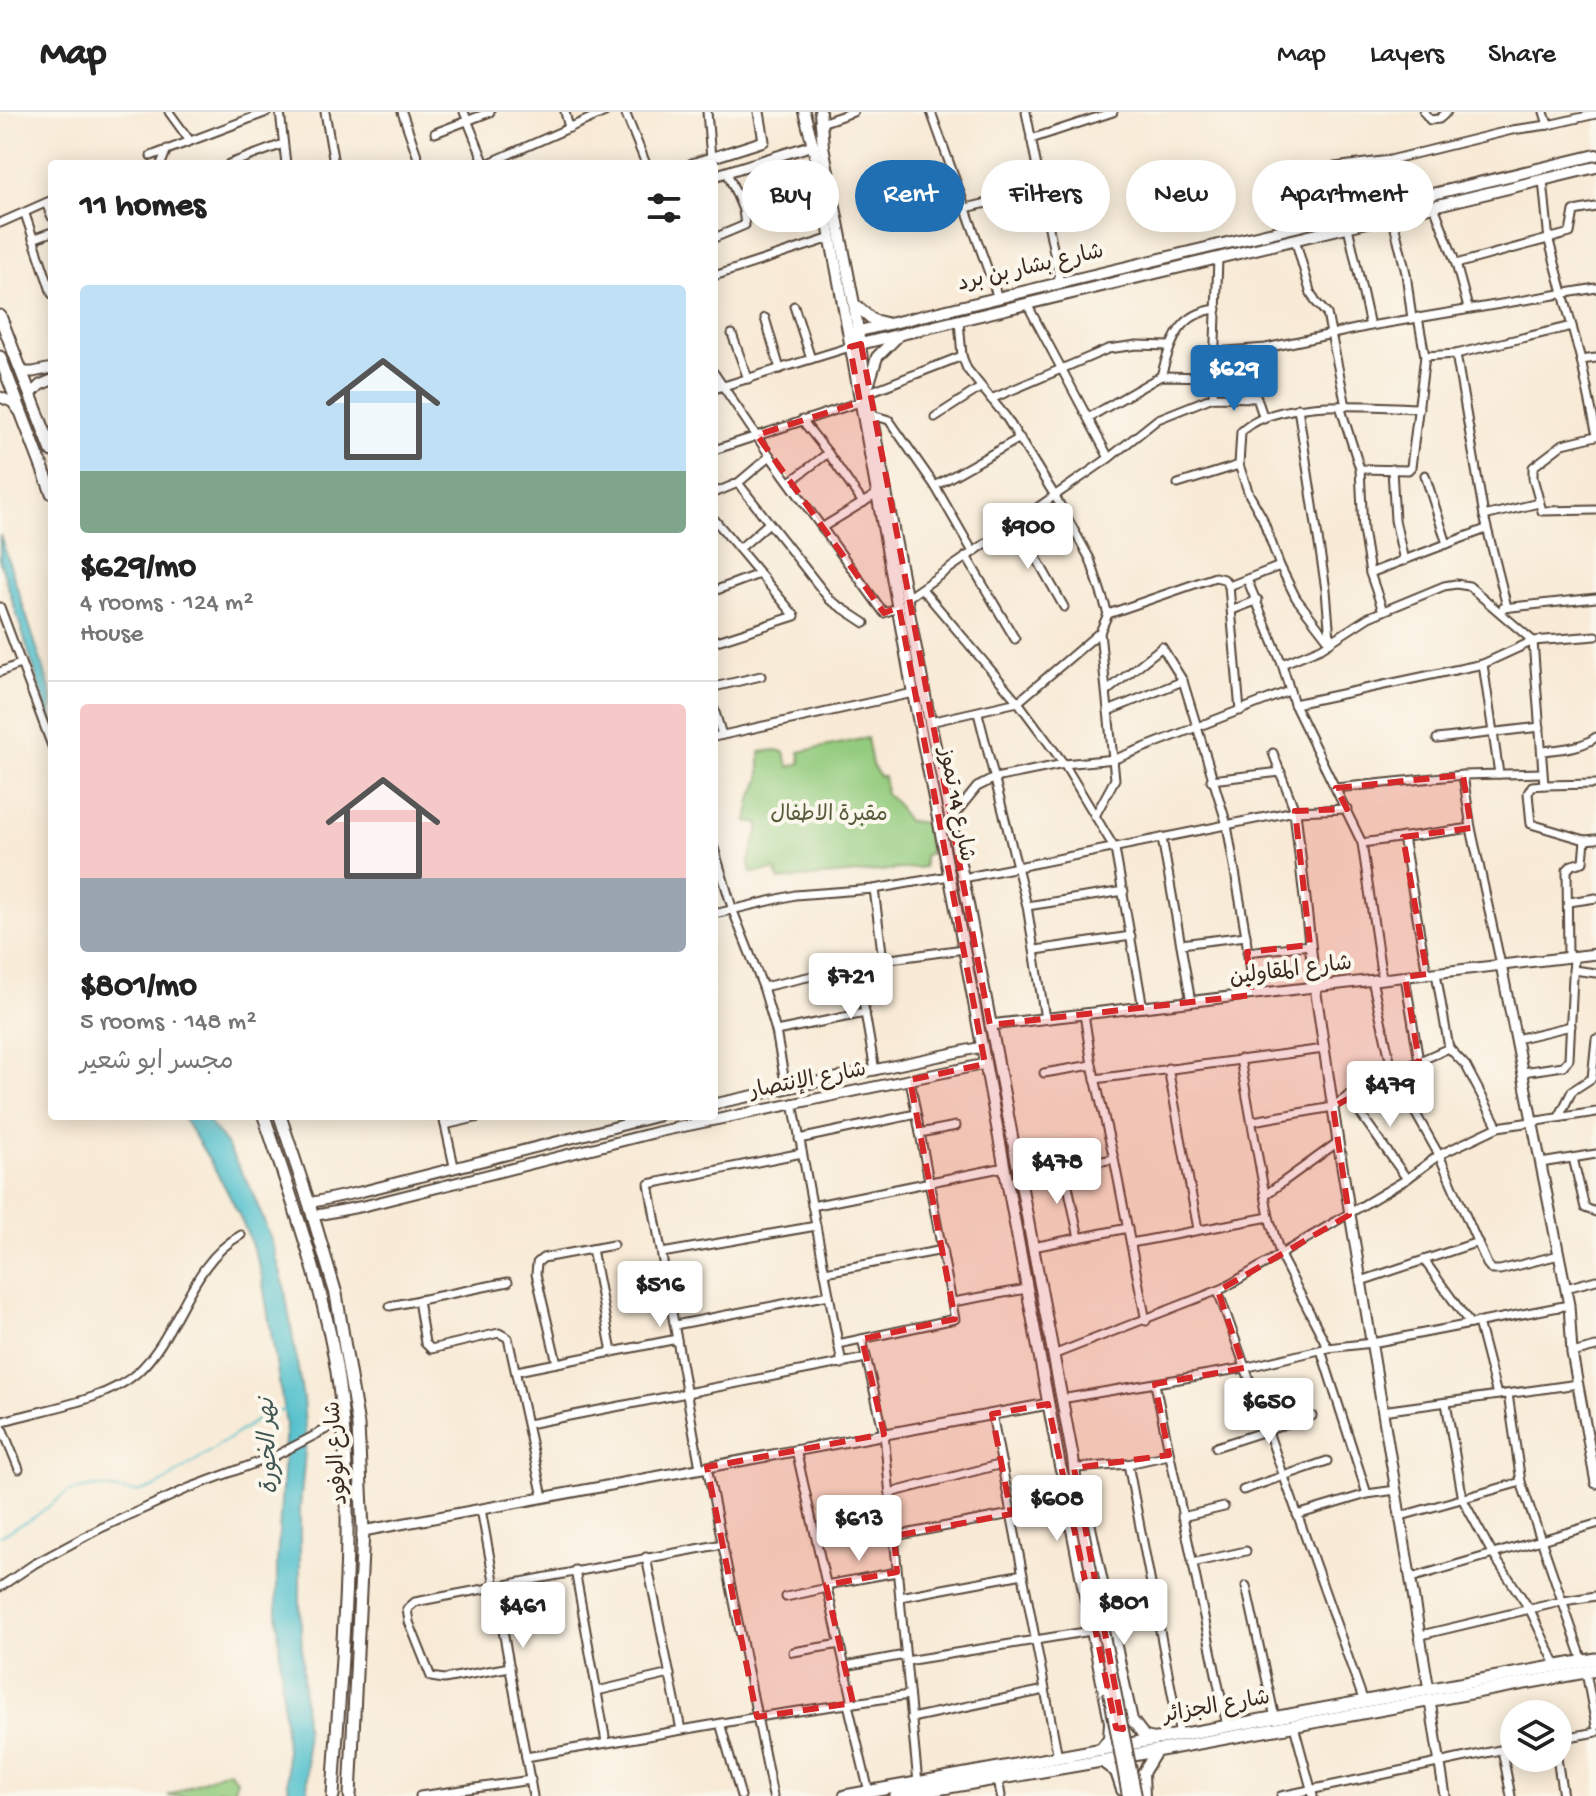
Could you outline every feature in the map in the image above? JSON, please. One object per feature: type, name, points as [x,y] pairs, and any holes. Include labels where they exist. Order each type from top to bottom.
[{"type":"main road","name":"شارع 14 تموز","points":[[804,112],[816,160]]},
{"type":"main road","name":"شارع 14 تموز","points":[[820,117],[854,304],[854,332]]},
{"type":"main road","name":"شارع بشار بن برد","points":[[854,332],[1596,155]]},
{"type":"main road","name":"شارع بشار بن برد","points":[[1434,206],[1596,167]]},
{"type":"main road","name":"شارع 14 تموز","points":[[830,232],[854,332],[877,494],[913,693],[1048,1404],[1060,1466],[1075,1505]]},
{"type":"main road","name":"شارع بشار بن برد","points":[[856,345],[1326,232]]},
{"type":"main road","points":[[854,304],[878,323],[892,323]]},
{"type":"main road","points":[[0,316],[48,441]]},
{"type":"main road","points":[[863,398],[877,357],[900,335]]},
{"type":"main road","points":[[0,357],[48,482]]},
{"type":"main road","name":"شارع 14 تموز","points":[[863,398],[872,415],[963,878],[1075,1463],[1075,1505]]},
{"type":"main road","name":"شارع الوفود","points":[[265,1120],[320,1293],[337,1375],[342,1421],[346,1531],[333,1796]]},
{"type":"main road","name":"شارع الوفود","points":[[281,1120],[336,1294],[360,1447],[363,1531],[350,1796]]},
{"type":"main road","points":[[1075,1463],[1131,1715],[1140,1733],[1156,1744],[1144,1767],[1144,1796]]},
{"type":"main road","points":[[1060,1466],[1110,1722],[1109,1738],[1101,1756],[1113,1767],[1126,1796]]},
{"type":"main road","points":[[1075,1505],[1126,1796]]},
{"type":"main road","points":[[1075,1505],[1136,1796]]},
{"type":"main road","name":"شارع الجزائر","points":[[1156,1744],[1180,1735],[1227,1726],[1590,1666]]},
{"type":"main road","name":"شارع الجزائر","points":[[845,1796],[920,1790],[998,1778],[1156,1744],[1294,1726],[1557,1667],[1590,1666]]},
{"type":"main road","points":[[1110,1722],[1117,1729],[1124,1729],[1131,1715]]},
{"type":"main road","name":"شارع الجزائر","points":[[896,1796],[1058,1757],[1101,1756]]},
{"type":"main road","points":[[1121,1784],[1124,1773],[1132,1769],[1142,1779]]},
{"type":"street","points":[[169,112],[190,141]]},
{"type":"street","points":[[151,156],[267,112]]},
{"type":"street","points":[[280,112],[285,160]]},
{"type":"street","points":[[325,112],[333,160]]},
{"type":"street","points":[[402,112],[419,160]]},
{"type":"street","points":[[435,133],[465,116],[490,112]]},
{"type":"street","points":[[565,112],[569,128]]},
{"type":"street","points":[[495,160],[605,112]]},
{"type":"street","points":[[625,112],[644,160]]},
{"type":"street","points":[[707,112],[711,158]]},
{"type":"street","points":[[705,160],[764,141],[759,112]]},
{"type":"street","points":[[820,117],[853,112]]},
{"type":"street","points":[[931,112],[998,298]]},
{"type":"street","points":[[1026,112],[1036,160]]},
{"type":"street","points":[[1031,139],[1113,112]]},
{"type":"street","points":[[1424,112],[1430,120],[1447,112]]},
{"type":"street","points":[[1544,112],[1548,125]]},
{"type":"street","points":[[1390,160],[1504,131],[1596,114]]},
{"type":"street","points":[[465,116],[484,160]]},
{"type":"street","points":[[240,160],[283,144]]},
{"type":"street","points":[[718,175],[813,145]]},
{"type":"street","points":[[163,160],[167,149]]},
{"type":"street","points":[[727,172],[742,208]]},
{"type":"street","points":[[1543,180],[1549,241],[1581,360],[1596,434],[1563,444],[1533,467],[1542,511],[1596,510]]},
{"type":"street","points":[[0,223],[48,202]]},
{"type":"street","points":[[966,208],[981,204]]},
{"type":"street","points":[[1434,206],[1456,264],[1468,308]]},
{"type":"street","points":[[1456,264],[1570,233],[1574,211],[1596,207]]},
{"type":"street","points":[[25,214],[48,282]]},
{"type":"street","points":[[718,236],[742,226]]},
{"type":"street","points":[[1050,232],[1060,283]]},
{"type":"street","points":[[1349,232],[1370,326]]},
{"type":"street","points":[[1360,469],[1408,470],[1411,467],[1425,356],[1396,232]]},
{"type":"street","points":[[33,239],[48,233]]},
{"type":"street","points":[[718,275],[831,238]]},
{"type":"street","points":[[1295,239],[1310,291],[1327,314],[1352,449],[1360,469],[1363,530],[1370,573],[1383,611]]},
{"type":"street","points":[[1213,397],[1218,258]]},
{"type":"street","points":[[1214,352],[1266,348],[1468,308],[1596,288]]},
{"type":"street","points":[[1027,304],[1109,458]]},
{"type":"street","points":[[794,306],[811,359]]},
{"type":"street","points":[[1161,376],[1170,346],[1184,322],[1196,312],[1217,309]]},
{"type":"street","points":[[765,318],[780,369]]},
{"type":"street","points":[[930,722],[1018,702],[1100,632],[1108,614],[1090,559],[1055,496],[1020,438],[967,369],[962,356],[959,321]]},
{"type":"street","points":[[1425,356],[1456,354],[1572,326]]},
{"type":"street","points":[[732,334],[748,379]]},
{"type":"street","points":[[991,399],[1108,349],[1155,344],[1170,346]]},
{"type":"street","points":[[718,388],[856,345]]},
{"type":"street","points":[[1456,354],[1486,529],[1507,607]]},
{"type":"street","points":[[718,449],[863,398],[962,356]]},
{"type":"street","points":[[1581,360],[1596,358]]},
{"type":"street","points":[[22,372],[48,373]]},
{"type":"street","points":[[1088,418],[1161,376],[1212,377]]},
{"type":"street","points":[[30,395],[48,377]]},
{"type":"street","points":[[718,378],[770,456],[884,613],[899,607]]},
{"type":"street","points":[[935,417],[980,388]]},
{"type":"street","points":[[0,397],[12,402],[24,417]]},
{"type":"street","points":[[907,598],[1109,458],[1158,419],[1213,397],[1257,398],[1264,419]]},
{"type":"street","points":[[1330,642],[1309,617],[1280,566],[1239,465],[1241,432],[1264,419],[1298,408],[1419,408]]},
{"type":"street","points":[[1298,408],[1326,590],[1330,642]]},
{"type":"street","points":[[872,415],[889,420],[935,486],[1015,639]]},
{"type":"street","points":[[802,420],[863,503]]},
{"type":"street","points":[[935,486],[1020,438]]},
{"type":"street","points":[[790,482],[828,453]]},
{"type":"street","points":[[718,491],[738,483],[770,456]]},
{"type":"street","points":[[1178,484],[1239,465]]},
{"type":"street","points":[[1392,469],[1395,520],[1404,561]]},
{"type":"street","points":[[1425,475],[1447,544]]},
{"type":"street","points":[[738,483],[830,600],[865,623]]},
{"type":"street","points":[[823,527],[877,494]]},
{"type":"street","points":[[1484,516],[1539,503]]},
{"type":"street","points":[[1016,522],[1064,607]]},
{"type":"street","points":[[739,549],[769,523]]},
{"type":"street","points":[[718,524],[795,616],[718,641]]},
{"type":"street","points":[[1370,573],[1486,529]]},
{"type":"street","points":[[1229,586],[1280,566]]},
{"type":"street","points":[[718,589],[759,574]]},
{"type":"street","points":[[1108,614],[1215,577],[1224,579],[1229,586],[1232,610],[1240,711]]},
{"type":"street","points":[[1247,579],[1258,600],[1294,704],[1362,843],[1377,980],[1393,1073],[1439,1155],[1492,1270],[1559,1255]]},
{"type":"street","points":[[1282,664],[1330,642],[1383,611],[1444,586],[1469,586],[1533,641],[1544,785]]},
{"type":"street","points":[[922,589],[1018,702],[1064,764],[1115,849],[1143,1008]]},
{"type":"street","points":[[1495,609],[1596,598]]},
{"type":"street","points":[[1232,610],[1258,600]]},
{"type":"street","points":[[0,607],[48,736]]},
{"type":"street","points":[[1095,816],[1113,786],[1115,759],[1100,632]]},
{"type":"street","points":[[1294,704],[1483,664],[1533,641],[1596,636]]},
{"type":"street","points":[[1107,691],[1162,647],[1183,681],[1227,825],[1246,936],[1252,995]]},
{"type":"street","points":[[0,672],[20,664]]},
{"type":"street","points":[[1483,664],[1499,774]]},
{"type":"street","points":[[718,686],[761,676]]},
{"type":"street","points":[[1108,711],[1183,681]]},
{"type":"street","points":[[951,819],[977,787],[995,778],[1064,764],[1115,759],[1289,691]]},
{"type":"street","points":[[718,736],[913,693]]},
{"type":"street","points":[[978,713],[1027,906],[1045,1019]]},
{"type":"street","points":[[1437,739],[1540,727]]},
{"type":"street","points":[[1543,751],[1593,741],[1596,737]]},
{"type":"street","points":[[1273,753],[1295,811],[1315,987],[1349,1215],[1421,1635],[1445,1796]]},
{"type":"street","points":[[1211,780],[1281,772]]},
{"type":"street","points":[[1336,788],[1463,775],[1542,773]]},
{"type":"street","points":[[1463,775],[1471,828],[1566,1288],[1572,1353],[1596,1483]]},
{"type":"street","points":[[1596,784],[1532,786],[1528,793],[1531,824],[1585,840],[1596,839]]},
{"type":"street","points":[[963,878],[1295,811],[1347,809]]},
{"type":"street","points":[[1362,843],[1471,828]]},
{"type":"street","points":[[1403,837],[1449,1048],[1466,1066],[1498,1127]]},
{"type":"street","points":[[1162,838],[1191,1002]]},
{"type":"street","points":[[1523,1072],[1567,1063],[1573,970],[1567,870],[1583,862],[1585,840]]},
{"type":"street","points":[[718,861],[733,911],[763,987],[776,1031],[786,1088]]},
{"type":"street","points":[[718,913],[795,895],[874,889],[949,876]]},
{"type":"street","points":[[874,889],[883,960]]},
{"type":"street","points":[[1027,906],[1124,891]]},
{"type":"street","points":[[1569,902],[1596,898]]},
{"type":"street","points":[[1036,950],[1131,936]]},
{"type":"street","points":[[1181,944],[1246,936]]},
{"type":"street","points":[[1247,952],[1310,945]]},
{"type":"street","points":[[763,987],[883,960],[964,949]]},
{"type":"street","name":"شارع المقاولين","points":[[990,1025],[1596,954]]},
{"type":"street","points":[[857,966],[875,1071]]},
{"type":"street","points":[[1573,970],[1596,973]]},
{"type":"street","points":[[1405,977],[1419,1061]]},
{"type":"street","points":[[776,1031],[865,1013]]},
{"type":"street","points":[[1084,1014],[1146,1321]]},
{"type":"street","points":[[1516,1039],[1571,1026]]},
{"type":"street","points":[[1559,1117],[1572,1091],[1592,1078],[1596,1039]]},
{"type":"street","name":"شارع الإنتصار","points":[[718,1103],[982,1047]]},
{"type":"street","points":[[1253,1121],[1333,1107],[1393,1073],[1449,1048]]},
{"type":"street","points":[[1095,1079],[1324,1049]]},
{"type":"street","points":[[938,1057],[941,1073]]},
{"type":"street","points":[[1240,1059],[1269,1217],[1281,1257],[1324,1349],[1367,1494]]},
{"type":"street","name":"شارع الإنتصار","points":[[718,1119],[985,1064]]},
{"type":"street","points":[[1044,1073],[1092,1065]]},
{"type":"street","points":[[1168,1068],[1198,1229]]},
{"type":"street","points":[[838,1344],[955,1319],[910,1080]]},
{"type":"street","points":[[1348,1096],[1407,1179]]},
{"type":"street","points":[[793,1103],[842,1364]]},
{"type":"street","points":[[1053,1355],[1218,1291],[1281,1257],[1407,1179],[1439,1155],[1498,1127],[1596,1112]]},
{"type":"street","points":[[799,1139],[916,1114]]},
{"type":"street","points":[[444,1120],[454,1166]]},
{"type":"street","points":[[445,1125],[467,1120]]},
{"type":"street","points":[[309,1203],[639,1120]]},
{"type":"street","name":"شارع الإنتصار","points":[[312,1216],[713,1120]]},
{"type":"street","points":[[920,1133],[956,1126]]},
{"type":"street","points":[[1265,1195],[1338,1142]]},
{"type":"street","points":[[773,1796],[723,1544],[687,1394],[649,1184],[802,1153]]},
{"type":"street","points":[[1541,1163],[1596,1154]]},
{"type":"street","points":[[1573,1158],[1585,1208],[1596,1212]]},
{"type":"street","points":[[1018,1175],[1114,1159]]},
{"type":"street","points":[[812,1206],[1005,1167]]},
{"type":"street","points":[[1064,1167],[1079,1238]]},
{"type":"street","points":[[360,1192],[364,1206]]},
{"type":"street","points":[[1131,1243],[1269,1217]]},
{"type":"street","points":[[662,1253],[816,1226]]},
{"type":"street","points":[[1033,1247],[1128,1228]]},
{"type":"street","points":[[19,1469],[0,1423],[99,1394],[130,1379],[154,1353],[210,1261],[241,1235]]},
{"type":"street","points":[[1361,1281],[1478,1242]]},
{"type":"street","points":[[557,1363],[536,1267],[543,1258],[613,1245]]},
{"type":"street","points":[[592,1249],[612,1352]]},
{"type":"street","points":[[825,1272],[943,1250]]},
{"type":"street","points":[[1424,1260],[1474,1323],[1497,1395]]},
{"type":"street","points":[[1566,1288],[1596,1280]]},
{"type":"street","points":[[390,1306],[508,1282]]},
{"type":"street","points":[[953,1302],[1027,1289]]},
{"type":"street","points":[[1218,1291],[1364,1702]]},
{"type":"street","points":[[675,1325],[829,1295]]},
{"type":"street","points":[[418,1300],[428,1348],[436,1349],[501,1333],[510,1340],[543,1497]]},
{"type":"street","points":[[1061,1399],[1244,1368],[1324,1349],[1372,1343],[1569,1305]]},
{"type":"street","points":[[517,1371],[677,1339]]},
{"type":"street","points":[[862,1339],[884,1434],[920,1790]]},
{"type":"street","points":[[1572,1353],[1596,1347]]},
{"type":"street","points":[[528,1424],[866,1358]]},
{"type":"street","points":[[1155,1384],[1227,1726]]},
{"type":"street","points":[[1382,1411],[1578,1384]]},
{"type":"street","points":[[1508,1394],[1521,1482],[1590,1666],[1596,1729],[1572,1735]]},
{"type":"street","points":[[1446,1403],[1463,1500],[1492,1553],[1530,1610],[1557,1667]]},
{"type":"street","points":[[363,1531],[1048,1404]]},
{"type":"street","points":[[992,1414],[1058,1757]]},
{"type":"street","points":[[1216,1447],[1312,1416]]},
{"type":"street","points":[[0,1587],[34,1564],[101,1528],[189,1488],[277,1455],[342,1421]]},
{"type":"street","points":[[796,1450],[845,1666],[869,1792]]},
{"type":"street","points":[[1075,1463],[1128,1464],[1169,1455]]},
{"type":"street","points":[[1243,1490],[1327,1461]]},
{"type":"street","points":[[890,1493],[1002,1464]]},
{"type":"street","points":[[1128,1464],[1180,1735]]},
{"type":"street","points":[[1401,1516],[1521,1482]]},
{"type":"street","points":[[1297,1515],[1367,1494],[1396,1490]]},
{"type":"street","points":[[1182,1517],[1224,1507]]},
{"type":"street","points":[[481,1509],[533,1796]]},
{"type":"street","points":[[894,1536],[1011,1514]]},
{"type":"street","points":[[1411,1578],[1596,1524]]},
{"type":"street","points":[[510,1667],[435,1679],[431,1677],[409,1622],[407,1609],[415,1602],[723,1544]]},
{"type":"street","points":[[1192,1563],[1246,1551]]},
{"type":"street","points":[[646,1557],[681,1730]]},
{"type":"street","points":[[575,1570],[606,1742]]},
{"type":"street","points":[[786,1597],[897,1572]]},
{"type":"street","points":[[900,1597],[1023,1574]]},
{"type":"street","points":[[1246,1586],[1275,1718]]},
{"type":"street","points":[[1421,1635],[1596,1596]]},
{"type":"street","points":[[845,1666],[1091,1631]]},
{"type":"street","points":[[793,1652],[840,1644]]},
{"type":"street","points":[[597,1691],[670,1674]]},
{"type":"street","points":[[911,1718],[1045,1690]]},
{"type":"street","points":[[526,1757],[757,1717],[909,1695]]},
{"type":"street","points":[[720,1723],[741,1796]]},
{"type":"street","points":[[1294,1726],[1312,1793]]},
{"type":"street","points":[[1281,1796],[1312,1793],[1440,1761],[1500,1750]]},
{"type":"street","points":[[1506,1772],[1511,1796]]},
{"type":"street","points":[[1559,1772],[1563,1796]]},
{"type":"street","points":[[998,1778],[1001,1796]]},
{"type":"street","points":[[420,1796],[531,1780]]},
{"type":"highlighted area","points":[[861,344],[990,1025],[1252,995],[1247,952],[1310,945],[1295,811],[1347,809],[1336,788],[1463,775],[1471,828],[1403,837],[1427,974],[1405,977],[1419,1061],[1333,1107],[1349,1215],[1218,1291],[1244,1368],[1155,1384],[1169,1455],[1074,1468],[1123,1729],[1116,1728],[1048,1404],[992,1414],[1011,1514],[894,1536],[897,1572],[826,1585],[853,1703],[757,1717],[707,1467],[884,1434],[862,1339],[955,1319],[910,1080],[985,1064],[899,607],[884,613],[757,435],[860,402],[850,347]]},
{"type":"green space","name":"مقبرة الاطفال","points":[[867,738],[872,765],[879,776],[884,776],[886,794],[907,821],[925,823],[930,853],[924,856],[924,867],[779,880],[776,870],[751,873],[749,862],[760,825],[747,821],[751,800],[760,780],[760,752],[784,752],[789,767],[801,763],[799,752]]},
{"type":"green space","points":[[228,1770],[237,1780],[233,1791],[219,1790],[207,1796],[168,1796]]},
{"type":"water","points":[[0,535],[48,683],[48,713],[0,561]]},
{"type":"water","name":"نهر الخورة","points":[[184,1120],[207,1120],[226,1144],[251,1189],[271,1239],[284,1285],[303,1399],[306,1440],[300,1508],[300,1606],[308,1796],[289,1796],[277,1612],[286,1424],[262,1277],[239,1214]]},
{"type":"waterway","points":[[0,1536],[33,1518],[68,1492],[95,1487],[136,1492],[156,1487],[263,1416],[284,1410]]}]
